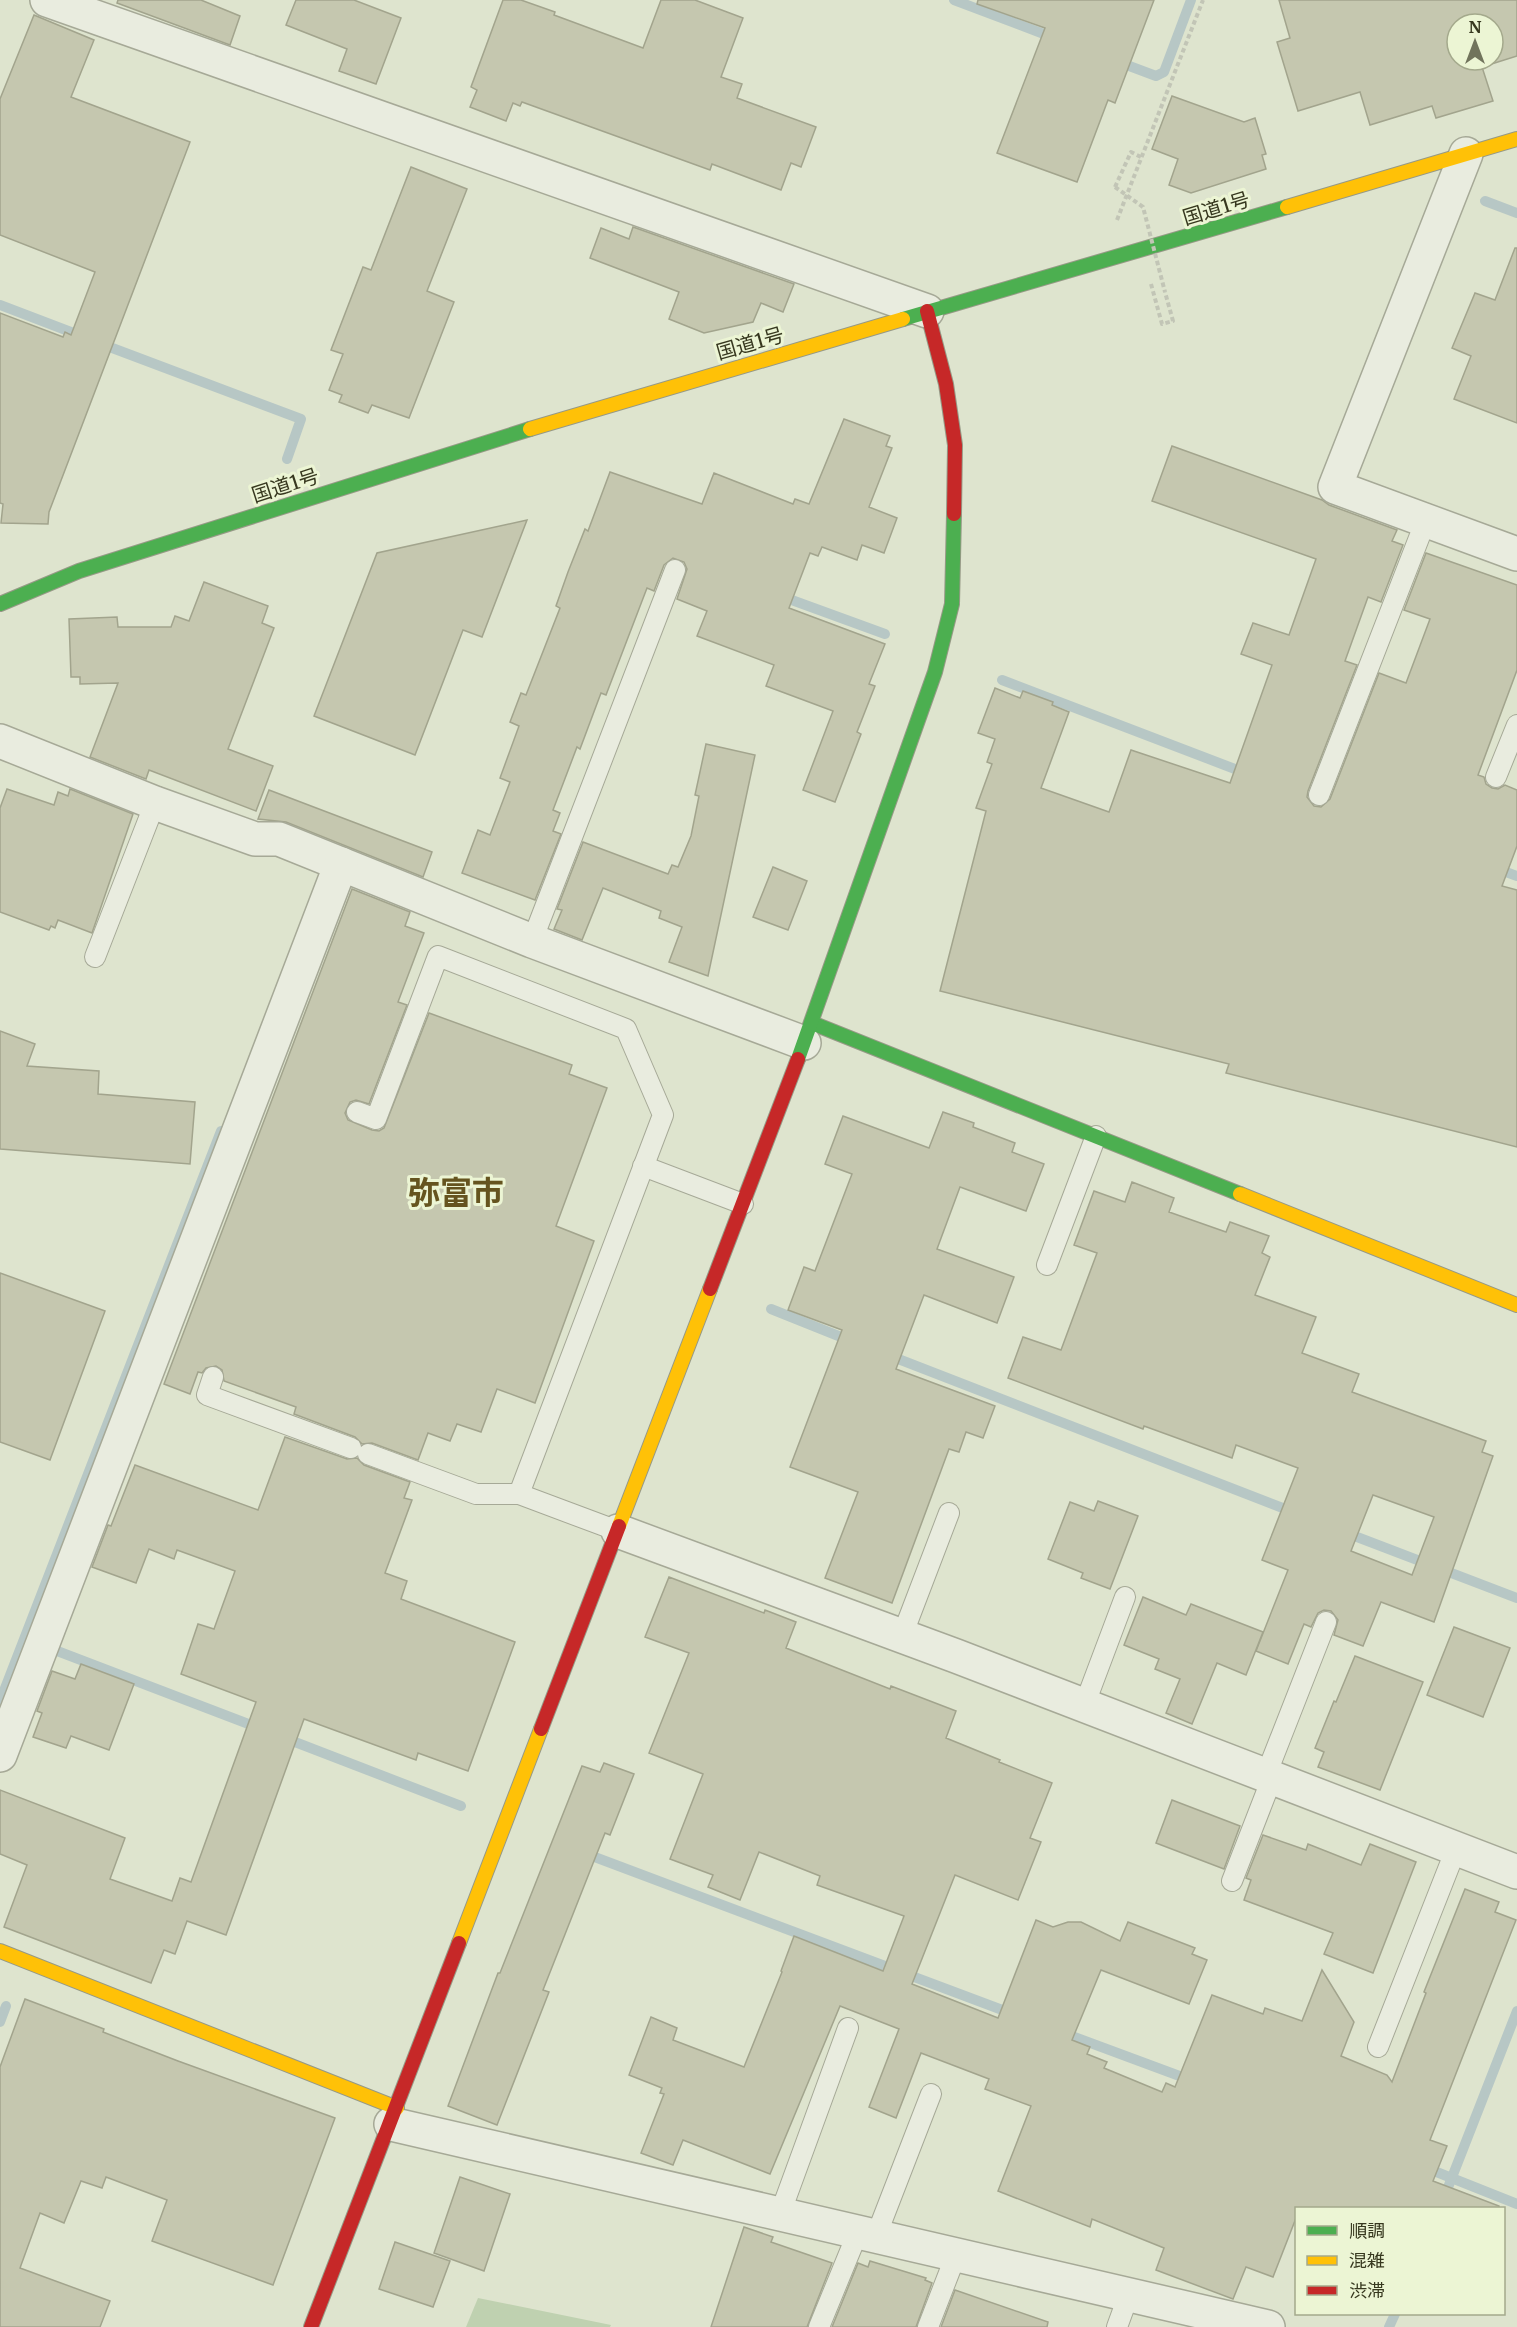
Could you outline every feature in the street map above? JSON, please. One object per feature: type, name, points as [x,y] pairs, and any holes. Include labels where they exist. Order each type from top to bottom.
[{"type":"main road","name":"国道1号","points":[[0,604],[79,570],[604,405],[1517,139]]},
{"type":"main road","points":[[311,2327],[394,2116],[808,1033],[935,672],[952,604],[955,445],[946,384],[927,311]]},
{"type":"main road","points":[[808,1033],[1096,1136],[1517,1305]]},
{"type":"main road","points":[[0,1951],[394,2116]]},
{"type":"street","points":[[47,0],[927,311]]},
{"type":"street","points":[[1466,153],[1335,487],[1517,554]]},
{"type":"street","points":[[0,741],[155,803],[255,839],[279,839],[532,941],[808,1033]]},
{"type":"street","points":[[0,1755],[341,864]]},
{"type":"street","points":[[618,1531],[902,1636],[1517,1872]]},
{"type":"street","points":[[394,2116],[780,2214],[1129,2294],[1199,2319],[1268,2327]]},
{"type":"lane","points":[[1319,795],[1426,520]]},
{"type":"lane","points":[[532,941],[675,570]]},
{"type":"lane","points":[[1496,777],[1517,724]]},
{"type":"lane","points":[[95,957],[155,803]]},
{"type":"lane","points":[[357,1112],[376,1119],[438,956],[626,1029],[663,1115],[519,1494]]},
{"type":"lane","points":[[1047,1265],[1096,1136]]},
{"type":"lane","points":[[643,1166],[743,1204]]},
{"type":"lane","points":[[213,1377],[207,1395],[476,1494],[519,1494],[618,1531]]},
{"type":"lane","points":[[902,1636],[949,1513]]},
{"type":"lane","points":[[1084,1706],[1125,1597]]},
{"type":"lane","points":[[1232,1881],[1326,1622]]},
{"type":"lane","points":[[1378,2047],[1456,1849]]},
{"type":"lane","points":[[780,2214],[848,2028]]},
{"type":"lane","points":[[819,2327],[867,2234],[931,2094]]},
{"type":"lane","points":[[928,2327],[956,2254]]},
{"type":"lane","points":[[1117,2327],[1129,2294]]},
{"type":"path","points":[[1117,220],[1203,0]]},
{"type":"path","points":[[1142,157],[1131,152],[1115,187],[1143,207],[1173,321],[1162,324],[1151,284]]},
{"type":"green space","points":[[478,2298],[611,2325],[610,2327],[466,2327]]},
{"type":"building","points":[[118,0],[201,0],[240,16],[230,45],[117,3]]},
{"type":"building","points":[[296,0],[354,0],[401,18],[376,84],[339,71],[347,49],[286,25]]},
{"type":"building","points":[[503,0],[521,0],[555,12],[554,15],[643,48],[661,0],[695,0],[743,18],[721,77],[742,84],[737,98],[816,127],[801,167],[791,163],[781,190],[712,164],[710,170],[522,102],[520,106],[513,103],[506,121],[470,107],[477,90],[471,87]]},
{"type":"building","points":[[978,0],[1154,0],[1115,103],[1108,100],[1077,182],[997,153],[1045,28],[977,4]]},
{"type":"building","points":[[1279,0],[1517,0],[1517,56],[1505,60],[1505,12],[1445,12],[1445,72],[1484,72],[1493,101],[1436,118],[1432,106],[1370,125],[1360,92],[1298,111],[1277,42],[1290,38]]},
{"type":"building","points":[[34,15],[94,40],[71,97],[190,142],[49,512],[48,524],[1,523],[3,504],[0,503],[0,313],[63,337],[65,332],[71,335],[95,272],[0,235],[0,99]]},
{"type":"building","points":[[1172,96],[1244,122],[1255,118],[1266,154],[1262,155],[1266,169],[1191,193],[1169,185],[1178,159],[1152,149]]},
{"type":"building","points":[[411,167],[467,189],[427,291],[454,302],[409,418],[372,405],[368,413],[339,402],[342,395],[329,390],[343,354],[331,350],[363,267],[371,270]]},
{"type":"building","points":[[633,227],[794,284],[783,312],[761,303],[753,322],[704,333],[669,319],[679,292],[590,258],[601,228],[629,239]]},
{"type":"building","points":[[1515,248],[1517,248],[1517,423],[1454,399],[1471,356],[1452,348],[1475,293],[1495,300]]},
{"type":"building","points":[[844,419],[890,436],[886,446],[892,448],[869,507],[897,518],[884,553],[862,545],[857,560],[822,547],[818,556],[810,553],[789,608],[885,644],[869,684],[875,686],[857,732],[861,734],[835,802],[803,790],[833,711],[766,686],[774,665],[697,636],[707,611],[677,599],[687,569],[684,562],[673,558],[664,565],[654,591],[647,588],[606,695],[601,693],[580,749],[577,747],[553,810],[560,813],[553,831],[561,834],[535,900],[462,873],[478,830],[490,835],[510,782],[500,778],[519,726],[510,722],[521,693],[526,695],[560,608],[556,606],[568,572],[585,529],[588,531],[610,472],[702,504],[714,473],[793,504],[795,499],[809,504]]},
{"type":"building","points":[[1172,446],[1322,500],[1329,505],[1397,530],[1392,541],[1403,545],[1381,602],[1368,597],[1345,661],[1357,665],[1308,791],[1307,797],[1314,806],[1321,807],[1330,799],[1379,673],[1406,683],[1430,619],[1404,610],[1426,553],[1517,585],[1517,670],[1478,775],[1484,777],[1486,784],[1492,788],[1498,789],[1505,785],[1517,790],[1517,846],[1502,886],[1517,890],[1517,1147],[1226,1073],[1229,1064],[940,991],[986,811],[976,808],[992,764],[987,762],[995,739],[978,733],[995,688],[1020,698],[1023,691],[1053,702],[1052,705],[1069,712],[1041,788],[1109,812],[1131,750],[1230,783],[1272,665],[1241,654],[1253,623],[1289,635],[1316,559],[1152,501]]},
{"type":"building","points":[[527,520],[482,637],[463,630],[415,755],[314,716],[377,553]]},
{"type":"building","points":[[204,582],[268,606],[262,623],[274,628],[228,749],[273,766],[256,811],[149,770],[146,779],[90,757],[118,683],[80,684],[80,677],[71,677],[69,619],[117,617],[118,627],[171,627],[175,616],[189,621]]},
{"type":"building","points":[[706,744],[755,755],[708,976],[669,962],[682,927],[659,918],[661,911],[603,888],[582,940],[554,929],[562,910],[557,909],[583,842],[668,874],[672,865],[678,867],[691,836],[699,796],[695,795]]},
{"type":"building","points":[[7,789],[54,805],[58,792],[68,796],[70,789],[133,814],[92,933],[58,920],[55,928],[51,926],[49,930],[0,912],[0,808]]},
{"type":"building","points":[[269,790],[432,852],[423,877],[286,822],[258,819]]},
{"type":"building","points":[[773,867],[807,881],[788,930],[753,917]]},
{"type":"building","points":[[352,889],[410,912],[405,926],[424,933],[398,1002],[407,1005],[369,1104],[356,1100],[350,1102],[345,1113],[348,1120],[372,1130],[379,1131],[384,1128],[429,1013],[572,1065],[569,1074],[607,1088],[556,1226],[594,1241],[535,1403],[497,1389],[481,1432],[457,1424],[450,1441],[428,1433],[418,1460],[372,1443],[362,1444],[355,1437],[294,1414],[296,1407],[224,1381],[222,1370],[216,1366],[206,1368],[202,1373],[198,1372],[190,1394],[164,1384]]},
{"type":"building","points":[[0,1031],[35,1044],[27,1066],[99,1071],[98,1094],[195,1102],[190,1164],[0,1149]]},
{"type":"building","points":[[943,1112],[974,1123],[973,1127],[1015,1143],[1012,1152],[1044,1164],[1026,1211],[960,1187],[937,1249],[1014,1277],[997,1323],[924,1295],[896,1369],[995,1406],[983,1438],[966,1432],[959,1452],[949,1449],[892,1603],[825,1578],[858,1492],[790,1467],[842,1330],[788,1310],[804,1267],[815,1271],[852,1174],[825,1164],[843,1116],[929,1148]]},
{"type":"building","points":[[1132,1182],[1174,1198],[1169,1212],[1226,1232],[1230,1222],[1269,1236],[1262,1253],[1270,1257],[1255,1295],[1316,1317],[1302,1353],[1359,1374],[1352,1392],[1486,1441],[1482,1452],[1493,1456],[1434,1622],[1381,1602],[1363,1646],[1334,1635],[1338,1620],[1331,1611],[1324,1610],[1318,1613],[1311,1627],[1304,1624],[1288,1664],[1256,1651],[1288,1570],[1262,1560],[1298,1468],[1236,1445],[1232,1458],[1144,1426],[1143,1429],[1008,1378],[1023,1337],[1061,1350],[1097,1253],[1074,1245],[1094,1191],[1125,1202]],"holes":[[[1373,1495],[1434,1517],[1412,1575],[1351,1551]]]},
{"type":"building","points":[[0,1273],[105,1311],[50,1460],[0,1442]]},
{"type":"building","points":[[285,1437],[347,1459],[357,1458],[364,1465],[410,1482],[404,1498],[412,1500],[385,1573],[407,1581],[401,1599],[515,1642],[468,1771],[418,1753],[416,1760],[304,1719],[226,1935],[187,1921],[175,1954],[164,1950],[151,1983],[4,1927],[27,1865],[0,1854],[0,1790],[125,1838],[110,1879],[172,1901],[180,1878],[191,1882],[256,1702],[181,1674],[198,1624],[214,1629],[235,1571],[177,1550],[174,1559],[149,1549],[136,1583],[92,1567],[135,1465],[258,1510]]},
{"type":"building","points":[[1098,1501],[1138,1516],[1110,1589],[1081,1578],[1083,1573],[1048,1559],[1070,1502],[1094,1511]]},
{"type":"building","points":[[669,1577],[764,1613],[765,1610],[796,1622],[786,1648],[890,1689],[891,1686],[956,1711],[946,1738],[1052,1783],[1030,1838],[1041,1842],[1018,1900],[955,1875],[912,1984],[998,2018],[1036,1920],[1053,1927],[1068,1922],[1081,1922],[1120,1941],[1128,1922],[1195,1948],[1192,1954],[1207,1960],[1189,2004],[1101,1970],[1072,2040],[1090,2047],[1087,2054],[1107,2062],[1104,2068],[1162,2092],[1166,2083],[1175,2087],[1212,1995],[1263,2014],[1265,2008],[1302,2021],[1322,1970],[1354,2022],[1341,2056],[1387,2075],[1392,2082],[1426,1993],[1424,1992],[1465,1889],[1499,1902],[1495,1912],[1516,1920],[1430,2140],[1447,2146],[1433,2181],[1499,2207],[1295,2207],[1295,2221],[1273,2277],[1246,2267],[1233,2299],[1156,2270],[1164,2248],[1092,2219],[1090,2227],[998,2191],[1031,2106],[985,2089],[989,2079],[921,2053],[896,2118],[869,2107],[899,2029],[840,2006],[770,2174],[683,2140],[673,2165],[641,2153],[664,2094],[660,2093],[662,2088],[629,2075],[651,2017],[677,2028],[673,2040],[744,2067],[794,1936],[883,1971],[904,1916],[817,1885],[820,1876],[759,1852],[740,1900],[708,1887],[713,1875],[670,1859],[703,1774],[649,1753],[689,1653],[645,1637]]},
{"type":"building","points":[[1143,1597],[1186,1615],[1191,1604],[1263,1632],[1246,1675],[1217,1663],[1192,1724],[1166,1713],[1180,1679],[1155,1669],[1159,1659],[1124,1645]]},
{"type":"building","points":[[1454,1627],[1510,1648],[1483,1717],[1427,1695]]},
{"type":"building","points":[[1355,1656],[1423,1682],[1380,1790],[1318,1767],[1324,1752],[1315,1748]]},
{"type":"building","points":[[81,1664],[134,1684],[109,1750],[71,1736],[66,1748],[33,1737],[42,1713],[37,1711],[52,1671],[75,1679]]},
{"type":"building","points":[[604,1763],[634,1774],[610,1835],[605,1833],[543,1990],[549,1992],[497,2125],[448,2106],[498,1973],[500,1973],[582,1766],[600,1772]]},
{"type":"building","points":[[1172,1800],[1240,1826],[1224,1869],[1156,1843]]},
{"type":"building","points":[[1263,1835],[1306,1850],[1308,1844],[1361,1865],[1370,1844],[1416,1862],[1373,1973],[1324,1954],[1333,1933],[1244,1900],[1251,1880],[1246,1878]]},
{"type":"building","points":[[25,1999],[104,2029],[103,2032],[178,2061],[335,2118],[273,2285],[152,2241],[167,2200],[106,2177],[102,2188],[81,2181],[64,2223],[40,2213],[20,2268],[110,2301],[100,2327],[0,2327],[0,2067]]},
{"type":"building","points":[[460,2177],[510,2194],[484,2271],[434,2253]]},
{"type":"building","points":[[744,2227],[773,2237],[771,2242],[832,2263],[807,2327],[711,2327]]},
{"type":"building","points":[[395,2242],[450,2261],[433,2307],[379,2289]]},
{"type":"building","points":[[870,2261],[926,2278],[925,2280],[932,2283],[916,2327],[832,2327],[858,2263],[868,2267]]},
{"type":"building","points":[[955,2290],[1048,2322],[1047,2327],[941,2327]]},
{"type":"waterway","points":[[954,0],[1057,39]]},
{"type":"waterway","points":[[1116,61],[1156,76],[1164,72],[1191,0]]},
{"type":"waterway","points":[[1485,201],[1517,213]]},
{"type":"waterway","points":[[0,305],[84,337]]},
{"type":"waterway","points":[[99,343],[301,419],[287,459]]},
{"type":"waterway","points":[[778,595],[885,634]]},
{"type":"waterway","points":[[1002,680],[1248,774]]},
{"type":"waterway","points":[[1495,868],[1517,876]]},
{"type":"waterway","points":[[0,1701],[221,1131]]},
{"type":"waterway","points":[[771,1309],[851,1341]]},
{"type":"waterway","points":[[888,1355],[1293,1512]]},
{"type":"waterway","points":[[1344,1532],[1517,1598]]},
{"type":"waterway","points":[[52,1649],[259,1728]]},
{"type":"waterway","points":[[282,1737],[461,1806]]},
{"type":"waterway","points":[[584,1853],[1013,2014]]},
{"type":"waterway","points":[[0,2022],[6,2006]]},
{"type":"waterway","points":[[1440,2207],[1517,2011]]},
{"type":"waterway","points":[[1061,2032],[1193,2081]]},
{"type":"waterway","points":[[1424,2167],[1517,2204]]},
{"type":"waterway","points":[[1389,2327],[1395,2315]]},
{"type":"traffic: fast","points":[[903,319],[1287,207]]},
{"type":"traffic: fast","points":[[0,604],[79,571],[530,429]]},
{"type":"traffic: fast","points":[[798,1059],[935,672],[952,604],[954,514]]},
{"type":"traffic: fast","points":[[812,1023],[1240,1194]]},
{"type":"traffic: slow","points":[[1287,207],[1517,139]]},
{"type":"traffic: slow","points":[[530,429],[903,319]]},
{"type":"traffic: slow","points":[[1240,1194],[1517,1305]]},
{"type":"traffic: slow","points":[[619,1526],[710,1289]]},
{"type":"traffic: slow","points":[[459,1943],[541,1729]]},
{"type":"traffic: slow","points":[[0,1951],[397,2108]]},
{"type":"traffic: jam","points":[[927,311],[946,384],[955,445],[954,514]]},
{"type":"traffic: jam","points":[[710,1289],[798,1059]]},
{"type":"traffic: jam","points":[[541,1729],[619,1526]]},
{"type":"traffic: jam","points":[[311,2327],[459,1943]]},
{"type":"district","name":"弥富市","points":[[456,1193]]}]
